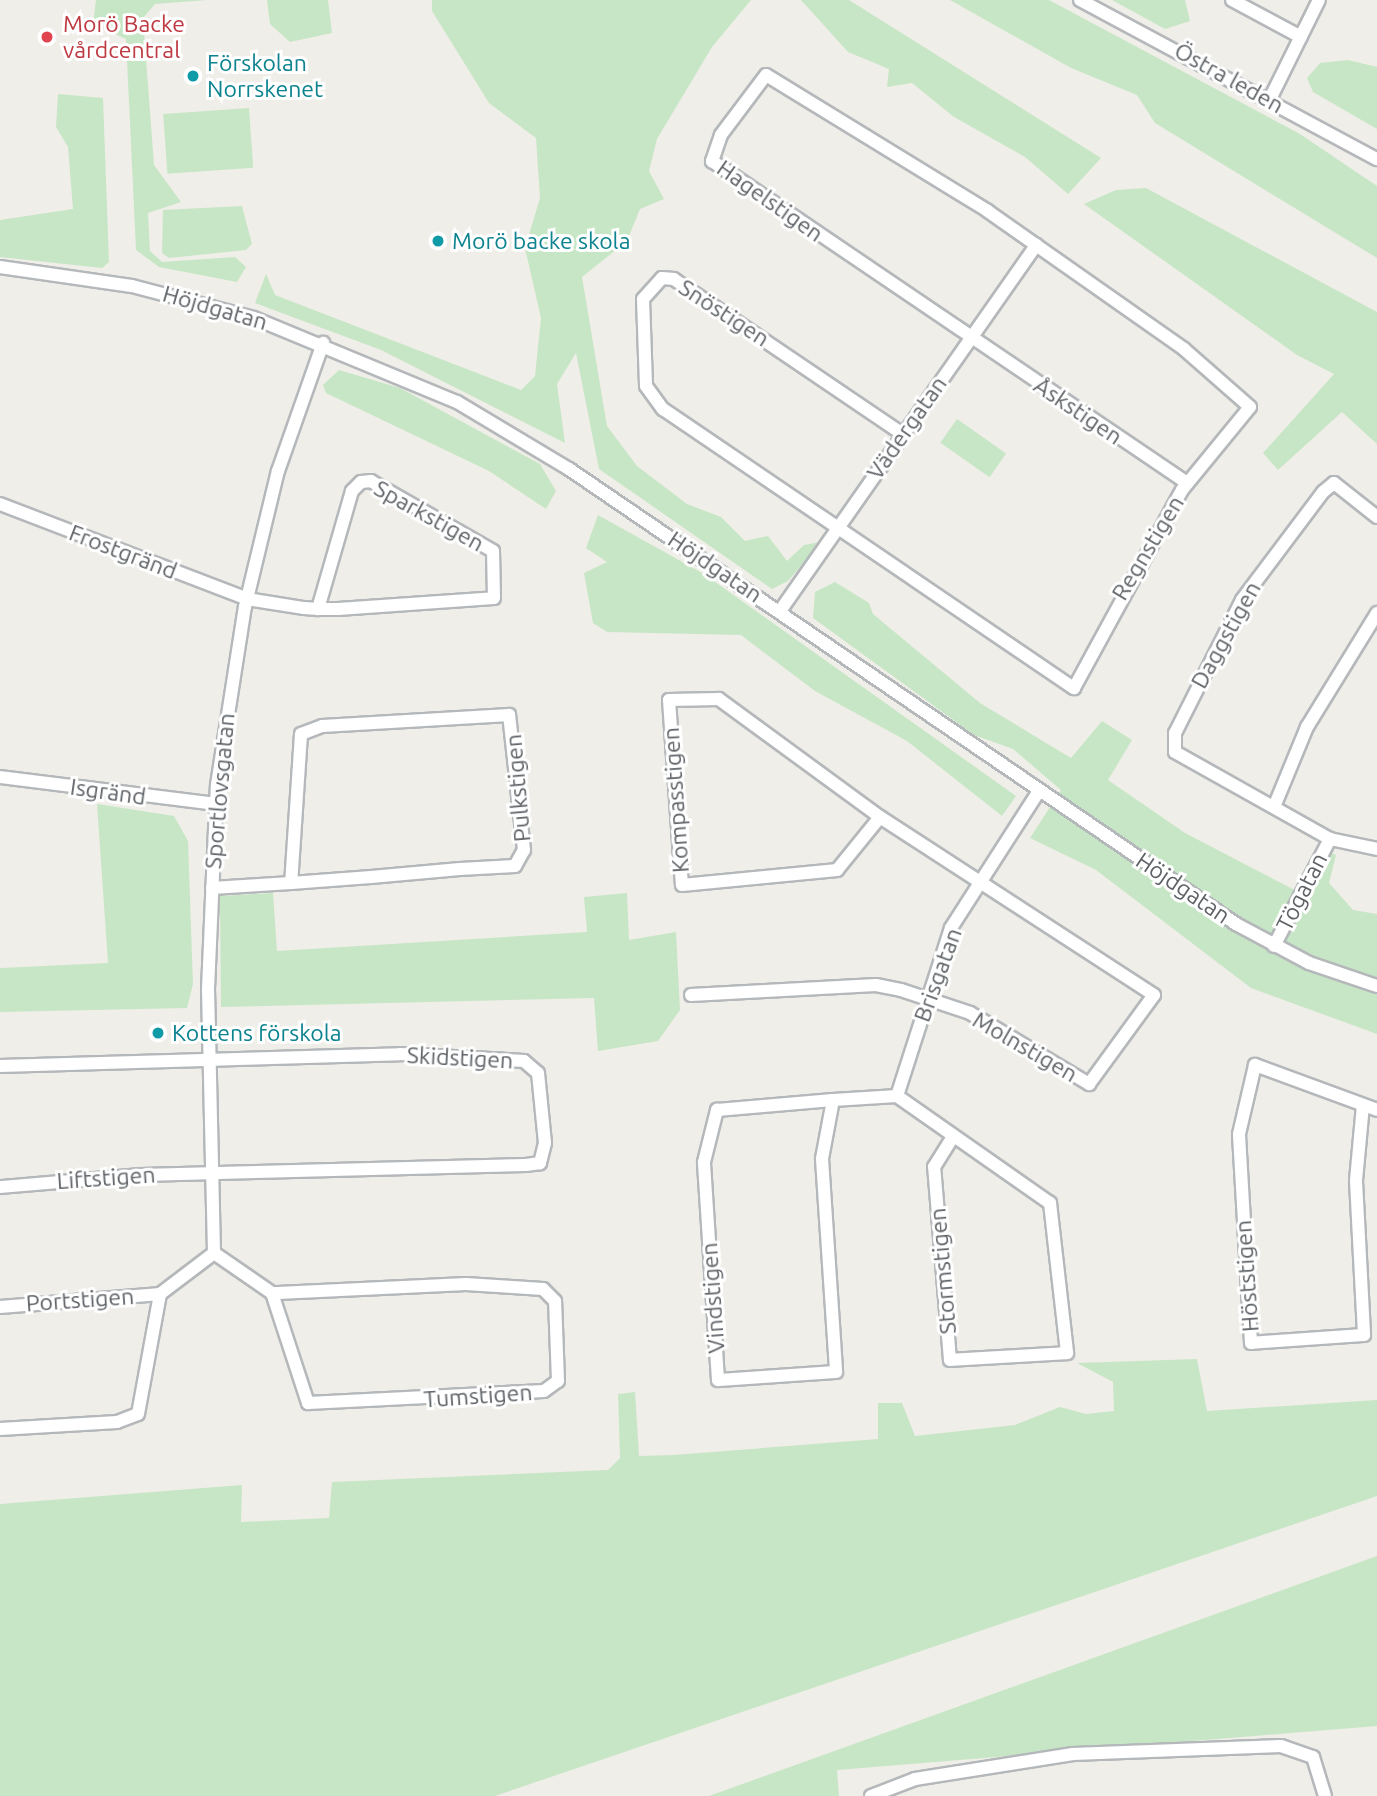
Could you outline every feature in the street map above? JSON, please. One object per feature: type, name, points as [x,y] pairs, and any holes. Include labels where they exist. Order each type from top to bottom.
[{"type":"street","name":"Östra leden","points":[[1080,0],[1270,99],[1377,159]]},
{"type":"street","points":[[1232,0],[1301,37]]},
{"type":"street","points":[[1270,99],[1319,0]]},
{"type":"street","name":"Hagelstigen","points":[[969,338],[712,161],[746,97],[766,75],[773,78],[1036,245]]},
{"type":"street","name":"Vädergatan","points":[[780,611],[1036,245]]},
{"type":"street","name":"Regnstigen","points":[[837,527],[1074,688],[1187,483],[1250,407],[1232,385],[1036,245]]},
{"type":"street","name":"Höjdgatan","points":[[0,267],[192,300],[323,342],[402,374],[514,435],[780,611],[1039,791],[1274,946],[1377,986]]},
{"type":"street","name":"Snöstigen","points":[[837,527],[651,396],[641,334],[643,299],[653,285],[674,279],[904,435]]},
{"type":"street","name":"Åskstigen","points":[[969,338],[1187,483]]},
{"type":"street","name":"Sportlovsgatan","points":[[214,1253],[209,1057],[216,804],[247,599],[278,471],[323,342]]},
{"type":"street","name":"Sparkstigen","points":[[247,599],[318,609],[494,598],[493,551],[371,481],[361,482],[352,491],[318,609]]},
{"type":"street","name":"Daggstigen","points":[[1377,517],[1334,483],[1323,492],[1242,600],[1175,733],[1175,752],[1329,839],[1377,849]]},
{"type":"street","name":"Frostgränd","points":[[0,504],[247,599]]},
{"type":"street","points":[[1274,807],[1307,727],[1377,612]]},
{"type":"street","name":"Kompasstigen","points":[[880,817],[837,870],[682,885],[668,700],[719,699],[880,817],[982,881]]},
{"type":"street","name":"Pulkstigen","points":[[212,888],[291,883],[522,861],[509,715],[322,726],[301,734],[291,883]]},
{"type":"street","name":"Isgränd","points":[[0,777],[216,804]]},
{"type":"street","name":"Brisgatan","points":[[897,1096],[951,928],[1039,791]]},
{"type":"street","name":"Tögatan","points":[[1274,946],[1329,839]]},
{"type":"street","name":"Molnstigen","points":[[691,995],[876,985],[970,1013],[1089,1084],[1154,995],[982,881]]},
{"type":"street","name":"Skidstigen","points":[[209,1057],[400,1054],[524,1061],[538,1073],[545,1143],[540,1163],[526,1165],[212,1174]]},
{"type":"street","points":[[0,1066],[209,1057]]},
{"type":"street","name":"Höststigen","points":[[1363,1105],[1356,1181],[1364,1335],[1251,1343],[1239,1135],[1255,1065],[1377,1110]]},
{"type":"street","name":"Vindstigen","points":[[833,1100],[822,1159],[836,1373],[719,1380],[704,1162],[717,1110],[833,1100],[897,1096]]},
{"type":"street","name":"Stormstigen","points":[[897,1096],[1050,1203],[1067,1353],[950,1360],[934,1167],[953,1136]]},
{"type":"street","name":"Liftstigen","points":[[0,1187],[212,1174]]},
{"type":"street","points":[[214,1253],[272,1293]]},
{"type":"street","name":"Portstigen","points":[[0,1307],[160,1294],[214,1253]]},
{"type":"street","name":"Tumstigen","points":[[466,1284],[543,1289],[555,1301],[558,1381],[544,1391],[320,1407],[302,1394],[272,1293],[466,1284]]},
{"type":"street","name":"Portstigen","points":[[0,1429],[117,1422],[138,1414],[160,1294]]},
{"type":"street","points":[[871,1796],[915,1779],[1073,1754],[1281,1746],[1313,1757],[1325,1796]]},
{"type":"green space","points":[[96,0],[208,0],[155,4],[143,18],[154,165],[181,202],[148,213],[150,251],[162,262],[235,257],[246,267],[237,282],[159,267],[136,250],[126,39],[93,24]]},
{"type":"green space","points":[[267,0],[328,0],[332,33],[290,42],[270,24]]},
{"type":"green space","points":[[432,0],[751,0],[712,47],[657,139],[649,171],[664,199],[640,209],[627,241],[582,277],[607,426],[637,466],[687,504],[721,517],[745,541],[768,536],[787,561],[804,545],[821,542],[788,581],[772,589],[599,469],[576,353],[557,384],[565,443],[381,350],[255,303],[266,274],[275,295],[521,390],[535,376],[541,318],[525,248],[540,198],[536,138],[489,103],[432,11]]},
{"type":"green space","points":[[801,0],[849,0],[1101,158],[1068,194],[1025,157],[954,117],[912,83],[887,87],[889,69],[848,52]]},
{"type":"green space","points":[[950,0],[1049,0],[1300,134],[1377,186],[1377,258],[1155,123],[1137,95],[1071,68]]},
{"type":"green space","points":[[1112,0],[1185,0],[1190,21],[1165,29]]},
{"type":"green space","points":[[1348,60],[1377,67],[1377,129],[1313,92],[1307,78],[1320,63]]},
{"type":"green space","points":[[58,94],[103,98],[109,262],[102,268],[0,257],[0,220],[73,209],[68,147],[56,127]]},
{"type":"green space","points":[[249,108],[253,168],[167,174],[163,114]]},
{"type":"green space","points":[[1146,188],[1377,312],[1377,444],[1342,412],[1278,470],[1263,453],[1334,374],[1297,355],[1084,204],[1116,190]]},
{"type":"green space","points":[[242,206],[252,244],[246,250],[169,258],[162,253],[163,210]]},
{"type":"green space","points":[[339,370],[400,388],[540,464],[556,491],[546,509],[489,471],[326,393],[323,385]]},
{"type":"green space","points":[[957,419],[1006,453],[990,477],[940,443]]},
{"type":"green space","points":[[598,515],[704,574],[1016,796],[1002,816],[907,741],[815,691],[741,635],[607,632],[593,623],[584,573],[607,562],[586,548]]},
{"type":"green space","points":[[835,582],[869,603],[873,614],[980,703],[1071,758],[1102,721],[1132,740],[1108,780],[1185,833],[1308,897],[1329,852],[1336,855],[1329,883],[1353,910],[1377,914],[1377,1034],[1251,988],[1096,870],[1030,838],[1061,790],[1013,749],[974,735],[813,618],[815,592]]},
{"type":"green space","points":[[97,804],[174,816],[188,841],[193,984],[187,1008],[0,1012],[0,968],[108,963]]},
{"type":"green space","points":[[273,893],[277,951],[587,932],[584,897],[627,893],[629,940],[676,932],[680,1010],[658,1041],[598,1051],[594,998],[221,1007],[220,896]]},
{"type":"green space","points":[[1197,1359],[1207,1411],[1377,1400],[1377,1496],[495,1796],[0,1796],[0,1504],[242,1485],[241,1522],[329,1518],[332,1482],[608,1470],[620,1458],[618,1394],[635,1392],[639,1456],[674,1455],[878,1439],[878,1403],[902,1403],[915,1436],[1015,1425],[1060,1407],[1086,1414],[1114,1411],[1113,1382],[1077,1363]]},
{"type":"green space","points":[[1377,1556],[1377,1726],[837,1770],[839,1796],[709,1796]]},
{"type":"place","name":"Morö Backe vårdcentral","points":[[47,37]]},
{"type":"place","name":"Förskolan Norrskenet","points":[[193,76]]},
{"type":"place","name":"Morö backe skola","points":[[438,241]]},
{"type":"place","name":"Kottens förskola","points":[[158,1033]]}]
